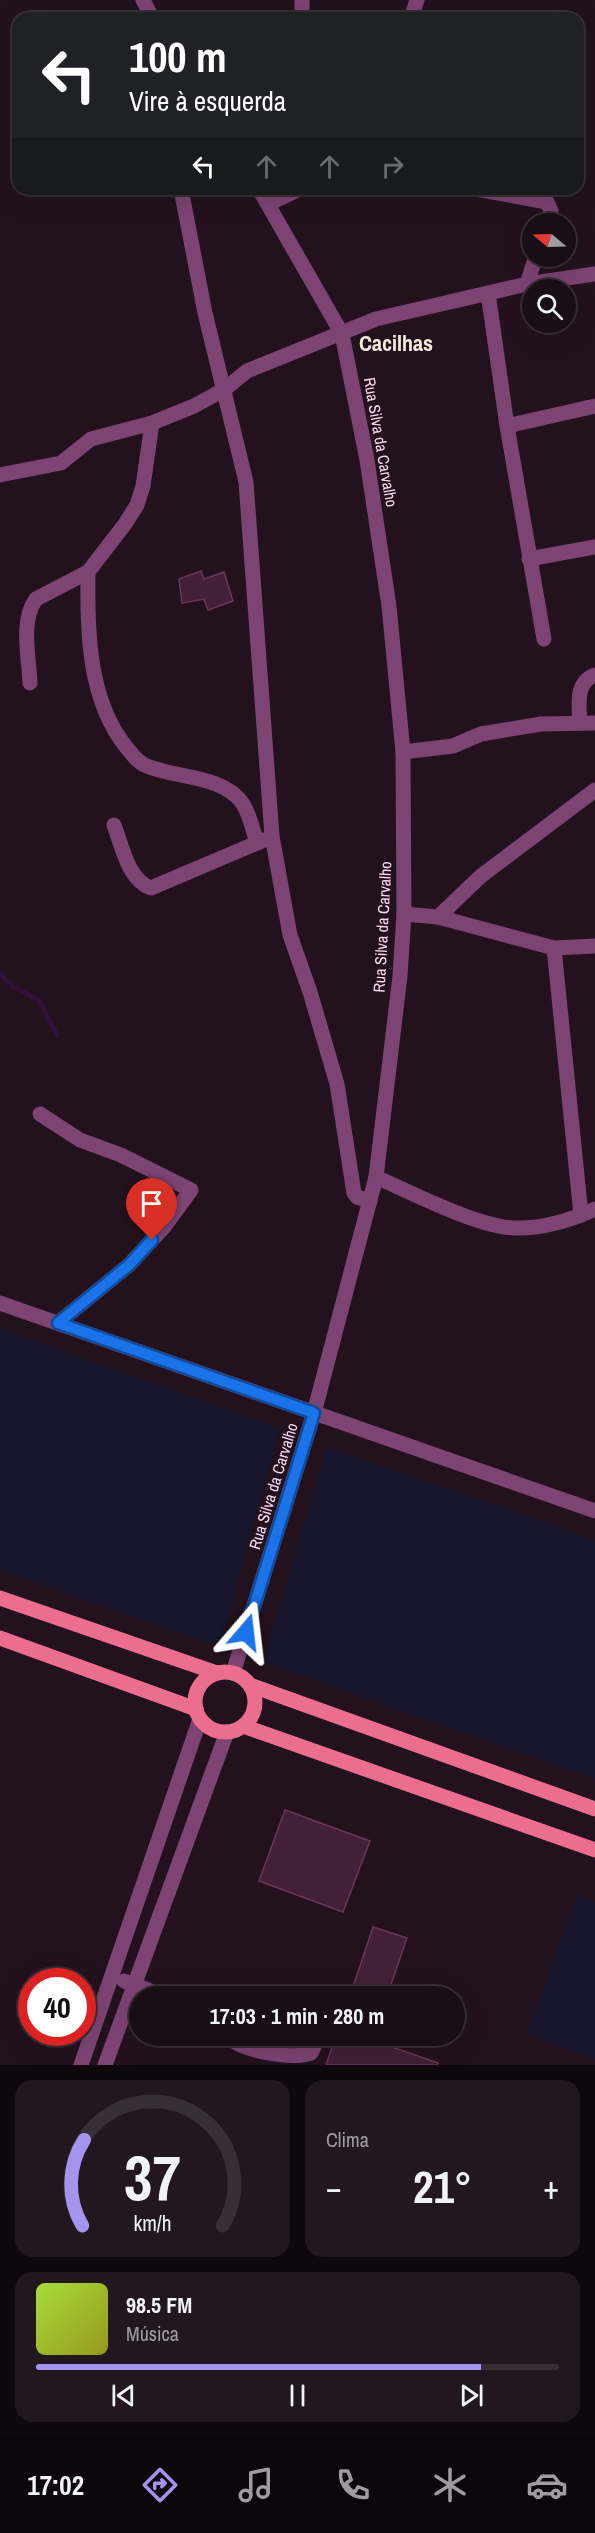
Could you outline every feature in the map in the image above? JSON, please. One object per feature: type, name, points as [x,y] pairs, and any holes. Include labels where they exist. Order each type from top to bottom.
[{"type":"main road","points":[[0,1598],[225,1673],[250,1685],[595,1809]]},
{"type":"main road","points":[[0,1638],[198,1714],[209,1727],[227,1732],[243,1726],[254,1709],[255,1699],[250,1685]]},
{"type":"main road","points":[[198,1714],[195,1699],[198,1689],[204,1680],[225,1673]]},
{"type":"main road","points":[[243,1726],[595,1850]]},
{"type":"street","points":[[182,195],[205,313],[246,482],[272,836],[290,935],[337,1084],[354,1193],[357,1197],[370,1201]]},
{"type":"street","name":"Rua Silva da Carvalho","points":[[225,1673],[314,1413],[376,1177],[400,976],[404,914],[403,752],[389,606],[368,460],[342,334],[263,195]]},
{"type":"street","points":[[268,204],[287,195]]},
{"type":"street","points":[[509,195],[547,202],[550,213]]},
{"type":"street","points":[[561,279],[595,274]]},
{"type":"street","points":[[0,475],[61,463],[91,439],[152,423],[194,406],[225,389],[246,371],[376,319],[522,285]]},
{"type":"street","points":[[488,293],[507,426],[544,639]]},
{"type":"street","points":[[507,426],[595,406]]},
{"type":"street","points":[[30,683],[27,618],[30,607],[36,599],[88,572],[137,505],[143,486],[152,423]]},
{"type":"street","points":[[529,559],[595,547]]},
{"type":"street","points":[[88,572],[93,667],[107,718],[115,734],[136,759],[146,766],[214,783],[234,795],[243,804],[257,843]]},
{"type":"street","points":[[403,752],[453,746],[481,734],[531,725],[587,723],[580,690],[584,682],[595,675]]},
{"type":"street","points":[[438,917],[481,876],[595,789]]},
{"type":"street","points":[[114,825],[134,877],[151,888],[272,836]]},
{"type":"street","points":[[404,914],[438,917],[554,948],[595,946]]},
{"type":"street","points":[[376,1177],[485,1223],[514,1228],[539,1226],[588,1212],[554,948]]},
{"type":"street","points":[[40,1114],[80,1140],[121,1155],[191,1190],[164,1227],[129,1265],[58,1323]]},
{"type":"street","points":[[0,1303],[595,1510]]},
{"type":"street","points":[[81,2065],[113,1976],[198,1714]]},
{"type":"street","points":[[105,2065],[227,1732]]},
{"type":"street","points":[[113,1976],[138,1986]]},
{"type":"street","points":[[242,2046],[298,2055],[311,2053],[314,2046]]},
{"type":"shaded area","points":[[0,1329],[280,1428],[220,1647],[0,1570]]},
{"type":"shaded area","points":[[327,1447],[595,1540],[595,1779],[263,1662]]},
{"type":"shaded area","points":[[577,1895],[595,1902],[595,2059],[527,2034]]},
{"type":"building","points":[[201,571],[204,579],[224,572],[233,601],[208,610],[204,599],[182,603],[179,579]]},
{"type":"building","points":[[285,1810],[370,1841],[343,1912],[259,1881]]},
{"type":"building","points":[[373,1927],[407,1938],[390,1986],[353,1986]]},
{"type":"building","points":[[333,2046],[389,2046],[438,2063],[437,2065],[326,2065]]},
{"type":"waterway","points":[[0,974],[12,986],[39,1000],[57,1035]]},
{"type":"district","name":"Cacilhas","points":[[396,343]]},
{"type":"route","points":[[152,1240],[129,1265],[58,1323],[314,1413],[246,1632]]}]
